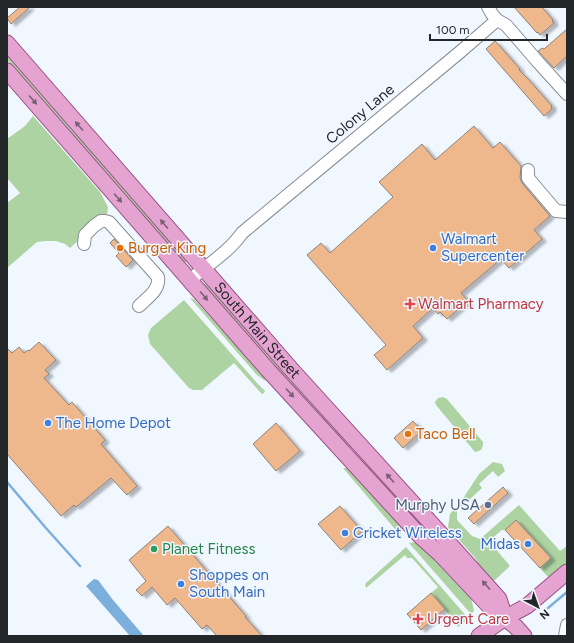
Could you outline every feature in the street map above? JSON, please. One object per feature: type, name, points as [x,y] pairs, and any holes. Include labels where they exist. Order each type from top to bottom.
[{"type":"main road","name":"South Main Street","points":[[7,43],[291,369],[499,599],[505,618]]},
{"type":"main road","name":"South Main Street","points":[[7,71],[268,370],[413,527],[489,606],[516,627],[524,636]]},
{"type":"main road","points":[[479,636],[505,618],[527,606],[567,572]]},
{"type":"street","points":[[488,7],[492,14],[506,25],[567,94]]},
{"type":"street","name":"Colony Lane","points":[[190,280],[202,267],[216,259],[237,241],[242,233],[498,20]]},
{"type":"street","points":[[528,170],[528,178],[556,211],[567,212]]},
{"type":"street","points":[[84,244],[85,235],[100,221],[105,220],[109,222],[158,277],[159,282],[157,288],[138,306]]},
{"type":"street","points":[[565,636],[567,626]]},
{"type":"green space","points":[[7,49],[186,258],[187,262],[182,262],[7,60]]},
{"type":"green space","points":[[33,116],[100,192],[108,207],[107,215],[70,248],[65,244],[56,241],[37,242],[7,268],[7,203],[20,193],[7,178],[7,139],[25,126]]},
{"type":"green space","points":[[202,283],[207,285],[293,383],[301,387],[342,432],[346,441],[343,443],[294,390]]},
{"type":"green space","points":[[190,298],[194,299],[264,376],[265,381],[256,374]]},
{"type":"green space","points":[[184,300],[265,391],[264,393],[262,394],[260,392],[234,363],[202,390],[193,390],[189,388],[150,344],[148,335],[151,328]]},
{"type":"green space","points":[[443,397],[447,399],[483,442],[481,450],[475,452],[436,405],[435,402],[438,398]]},
{"type":"green space","points":[[361,459],[387,486],[405,500],[494,599],[426,533],[359,461]]},
{"type":"green space","points":[[493,462],[502,464],[505,471],[498,477],[493,471],[479,484],[482,488],[457,511],[457,520],[472,536],[480,539],[519,505],[560,551],[567,546],[567,566],[552,579],[540,568],[551,558],[516,520],[489,541],[510,566],[495,580],[490,581],[475,558],[448,527],[450,514],[462,500],[479,474]]},
{"type":"green space","points":[[343,468],[354,470],[399,520],[402,529],[400,535]]},
{"type":"green space","points":[[417,542],[422,545],[471,597],[474,611],[471,614],[409,543]]},
{"type":"green space","points":[[406,547],[469,619],[458,627],[456,623],[458,620],[454,615],[451,617],[431,593],[438,587],[412,558],[407,558],[405,555],[366,588],[365,584]]},
{"type":"water","points":[[94,579],[98,580],[144,636],[130,636],[86,586]]},
{"type":"building","points":[[20,7],[30,7],[11,24],[7,18]]},
{"type":"building","points":[[514,7],[542,7],[554,23],[540,35]]},
{"type":"building","points":[[567,29],[567,56],[554,68],[538,51],[542,48],[544,49]]},
{"type":"building","points":[[495,41],[552,106],[552,109],[544,116],[486,49]]},
{"type":"building","name":"Walmart Supercenter","points":[[474,126],[493,148],[500,142],[521,166],[520,178],[522,183],[550,216],[534,230],[542,239],[509,268],[501,259],[461,293],[468,301],[447,319],[440,312],[438,314],[433,308],[413,326],[423,338],[387,370],[374,355],[386,345],[307,255],[321,243],[330,253],[393,197],[379,182],[422,144],[435,160]]},
{"type":"building","name":"Burger King","points":[[114,239],[133,260],[126,267],[116,256],[119,253],[110,243]]},
{"type":"building","name":"The Home Depot","points":[[39,342],[56,360],[45,370],[49,374],[44,378],[69,405],[72,402],[105,440],[101,444],[137,486],[127,495],[111,478],[76,507],[74,505],[61,516],[7,454],[7,348],[12,353],[19,347],[24,353],[28,350],[29,351]]},
{"type":"building","name":"Taco Bell","points":[[413,421],[422,431],[403,448],[394,438]]},
{"type":"building","points":[[276,423],[300,451],[276,471],[253,444]]},
{"type":"building","name":"Murphy USA","points":[[503,487],[508,493],[474,524],[468,518]]},
{"type":"building","points":[[340,506],[362,531],[341,550],[318,524]]},
{"type":"building","name":"Midas","points":[[516,520],[551,558],[540,568],[505,530]]},
{"type":"building","name":"Shoppes on South Main","points":[[168,526],[262,636],[217,636],[207,625],[202,629],[175,598],[167,605],[152,587],[142,596],[136,590],[146,581],[129,560]]},
{"type":"building","points":[[431,593],[445,609],[421,630],[407,614]]},
{"type":"waterway","points":[[7,482],[80,566]]},
{"type":"waterway","points":[[548,608],[567,592]]},
{"type":"place","name":"Burger King","points":[[120,248]]},
{"type":"place","name":"Walmart Supercenter","points":[[433,248]]},
{"type":"place","name":"Walmart Pharmacy","points":[[410,304]]},
{"type":"place","name":"The Home Depot","points":[[48,423]]},
{"type":"place","name":"Taco Bell","points":[[408,434]]},
{"type":"place","name":"Murphy USA","points":[[488,505]]},
{"type":"place","name":"Cricket Wireless","points":[[345,533]]},
{"type":"place","name":"Midas","points":[[528,544]]},
{"type":"place","name":"Planet Fitness","points":[[154,549]]},
{"type":"place","name":"Shoppes on South Main","points":[[181,584]]},
{"type":"place","name":"Urgent Care","points":[[418,619]]}]
